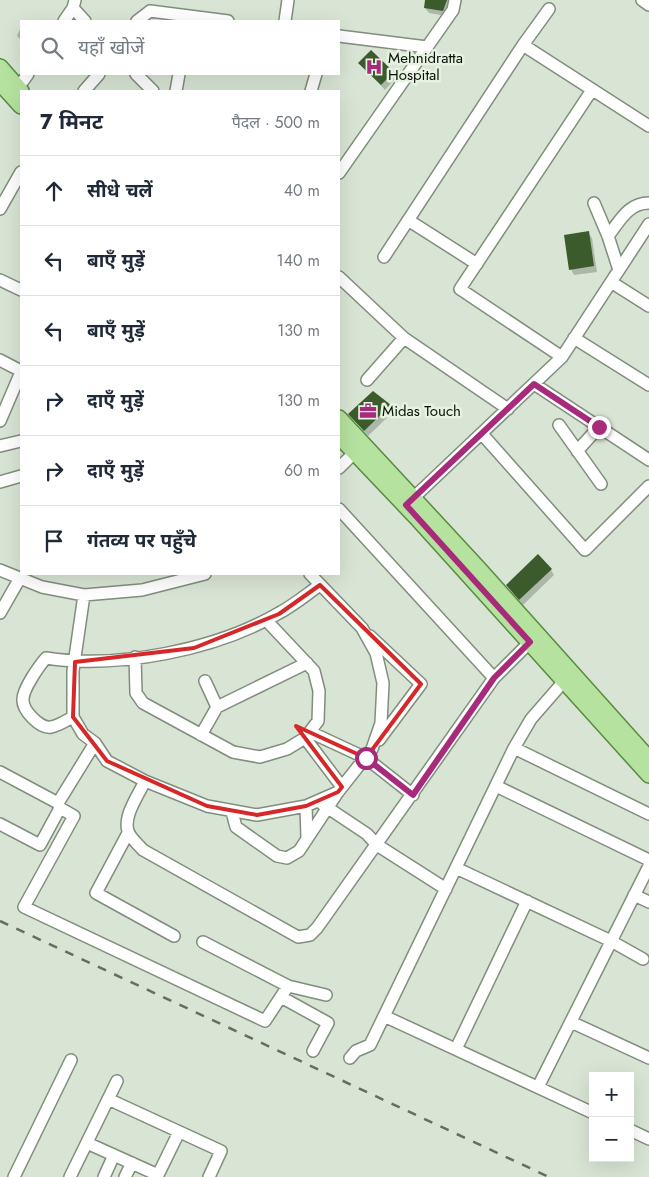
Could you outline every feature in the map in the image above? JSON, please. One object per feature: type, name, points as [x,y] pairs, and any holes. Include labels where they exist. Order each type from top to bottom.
[{"type":"main road","points":[[0,67],[24,82]]},
{"type":"main road","points":[[0,83],[20,105]]},
{"type":"main road","points":[[340,419],[360,448],[649,759]]},
{"type":"main road","points":[[340,437],[360,448]]},
{"type":"main road","points":[[410,502],[530,642],[649,775]]},
{"type":"street","points":[[285,20],[288,0]]},
{"type":"street","points":[[340,169],[343,156],[427,47],[453,10],[455,0]]},
{"type":"street","points":[[642,0],[649,5]]},
{"type":"street","points":[[65,20],[74,4],[84,20]]},
{"type":"street","points":[[384,257],[523,45],[549,9]]},
{"type":"street","points":[[138,20],[150,11],[190,19],[209,20]]},
{"type":"street","points":[[340,36],[427,47]]},
{"type":"street","points":[[523,45],[649,126]]},
{"type":"street","points":[[85,90],[98,75]]},
{"type":"street","points":[[137,75],[152,90]]},
{"type":"street","points":[[176,90],[179,75]]},
{"type":"street","points":[[311,90],[316,75]]},
{"type":"street","points":[[562,357],[460,289],[592,90]]},
{"type":"street","points":[[0,209],[20,174]]},
{"type":"street","points":[[608,236],[632,206],[638,203],[649,202]]},
{"type":"street","points":[[594,203],[608,236],[619,270]]},
{"type":"street","points":[[408,220],[477,264]]},
{"type":"street","points":[[410,502],[562,357],[649,224]]},
{"type":"street","points":[[340,278],[404,338],[508,409]]},
{"type":"street","points":[[0,280],[20,290]]},
{"type":"street","points":[[611,282],[649,306]]},
{"type":"street","points":[[367,380],[404,338]]},
{"type":"street","points":[[574,338],[649,385]]},
{"type":"street","points":[[0,360],[20,371]]},
{"type":"street","points":[[0,422],[20,374]]},
{"type":"street","points":[[534,384],[649,460]]},
{"type":"street","points":[[559,425],[601,484]]},
{"type":"street","points":[[577,451],[599,427]]},
{"type":"street","points":[[482,434],[585,550],[649,486]]},
{"type":"street","points":[[0,446],[20,441]]},
{"type":"street","points":[[340,467],[360,448]]},
{"type":"street","points":[[0,482],[20,476]]},
{"type":"street","points":[[340,510],[494,678]]},
{"type":"street","points":[[0,570],[42,587],[84,595],[142,590],[201,575]]},
{"type":"street","points":[[232,812],[236,827],[277,856],[287,858],[299,851],[340,790],[420,684],[311,575]]},
{"type":"street","points":[[0,614],[20,578]]},
{"type":"street","points":[[72,716],[52,728],[44,726],[26,709],[22,700],[25,692],[46,658],[75,662],[135,657],[194,648],[235,635],[266,620],[320,585]]},
{"type":"street","points":[[84,595],[75,662],[72,716],[83,734],[95,743],[107,761],[145,781],[207,806],[232,812],[257,815],[306,806],[340,790]]},
{"type":"street","points":[[135,657],[136,692],[144,704],[233,752],[260,757],[287,749],[307,735],[318,721],[319,691],[314,671],[266,620]]},
{"type":"street","points":[[362,628],[376,653],[383,683],[381,723],[369,753]]},
{"type":"street","points":[[145,781],[133,806],[127,825],[128,832],[143,850],[298,937],[310,935],[318,928],[494,678],[530,642]]},
{"type":"street","points":[[201,735],[217,707],[307,663]]},
{"type":"street","points":[[350,1058],[356,1051],[370,1045],[514,748],[531,719],[565,680]]},
{"type":"street","points":[[205,681],[217,707]]},
{"type":"street","points":[[307,735],[369,753],[413,795]]},
{"type":"street","points":[[307,735],[340,790]]},
{"type":"street","points":[[0,824],[40,845],[59,806],[95,743]]},
{"type":"street","points":[[514,748],[649,814]]},
{"type":"street","points":[[0,772],[74,816],[24,907],[265,1020],[288,986]]},
{"type":"street","points":[[496,786],[649,860]]},
{"type":"street","points":[[317,801],[367,834],[377,845],[446,889]]},
{"type":"street","points":[[306,806],[308,838]]},
{"type":"street","points":[[236,827],[257,815]]},
{"type":"street","points":[[128,832],[96,893],[174,936]]},
{"type":"street","points":[[538,1087],[649,866]]},
{"type":"street","points":[[456,868],[612,941],[643,958]]},
{"type":"street","points":[[634,895],[649,902]]},
{"type":"street","points":[[456,1049],[527,902]]},
{"type":"street","points":[[203,942],[288,986],[326,995]]},
{"type":"street","points":[[281,997],[328,1024],[313,1051]]},
{"type":"street","points":[[384,1016],[589,1111]]},
{"type":"street","points":[[571,1022],[649,1058]]},
{"type":"street","points":[[14,1177],[71,1060]]},
{"type":"street","points":[[70,1177],[117,1081]]},
{"type":"street","points":[[108,1099],[221,1151],[209,1177]]},
{"type":"street","points":[[87,1143],[157,1176],[179,1132]]},
{"type":"street","points":[[634,1132],[649,1139]]},
{"type":"street","points":[[104,1177],[114,1155]]},
{"type":"street","points":[[125,1177],[132,1163]]},
{"type":"highlighted area","points":[[320,585],[421,684],[366,758],[296,726],[342,787],[338,792],[306,806],[257,815],[207,806],[107,761],[73,717],[75,662],[194,648],[279,614]]},
{"type":"building","points":[[425,0],[447,0],[443,11],[424,8]]},
{"type":"building","points":[[371,50],[394,72],[381,85],[358,63]]},
{"type":"building","points":[[589,231],[594,266],[569,270],[564,235]]},
{"type":"building","name":"Midas Touch","points":[[373,391],[391,405],[364,431],[348,414]]},
{"type":"building","points":[[538,554],[552,569],[519,600],[506,585]]},
{"type":"railway","points":[[0,921],[549,1177]]},
{"type":"place","name":"Mehnidratta Hospital","points":[[374,67]]},
{"type":"place","name":"Midas Touch","points":[[368,411]]},
{"type":"route","points":[[366,758],[413,795],[494,678],[530,642],[406,505],[534,384],[599,427]]}]
